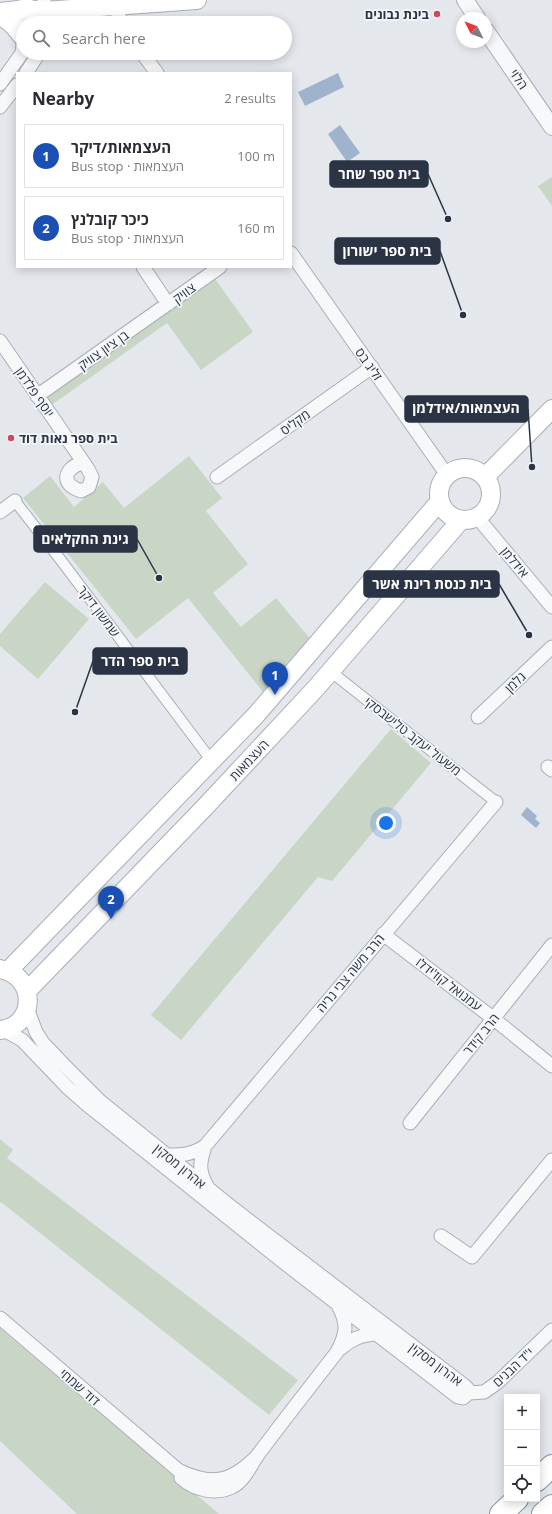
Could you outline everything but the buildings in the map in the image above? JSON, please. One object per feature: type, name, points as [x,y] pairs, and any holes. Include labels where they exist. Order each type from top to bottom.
[{"type":"highway","points":[[540,1477],[552,1466]]},
{"type":"highway","points":[[501,1514],[514,1502]]},
{"type":"highway","points":[[543,1514],[552,1506]]},
{"type":"main road","points":[[0,12],[44,11],[114,3],[132,4],[197,0]]},
{"type":"main road","points":[[0,15],[16,29]]},
{"type":"main road","points":[[485,477],[552,409]]},
{"type":"main road","points":[[463,468],[480,472],[485,477],[491,487],[492,496],[489,505],[484,512],[469,519],[453,518],[446,513],[440,501],[439,490],[447,475],[455,470],[463,468]]},
{"type":"main road","name":"העצמאות","points":[[4,970],[256,715],[440,501]]},
{"type":"main road","name":"העצמאות","points":[[2,1030],[13,1026],[21,1020],[27,1000],[469,519]]},
{"type":"main road","points":[[4,970],[16,975],[23,982],[27,1000]]},
{"type":"street","points":[[465,0],[473,12]]},
{"type":"street","points":[[114,3],[120,16]]},
{"type":"street","points":[[125,16],[132,4]]},
{"type":"street","name":"הלוי","points":[[492,40],[552,127]]},
{"type":"street","points":[[0,84],[17,60]]},
{"type":"street","points":[[27,72],[34,60]]},
{"type":"street","points":[[147,60],[156,72]]},
{"type":"street","points":[[0,107],[16,86]]},
{"type":"street","name":"זליג בס","points":[[292,254],[447,475]]},
{"type":"street","points":[[144,268],[168,304]]},
{"type":"street","name":"צוויק","points":[[168,304],[219,268]]},
{"type":"street","name":"בן ציון צוויק","points":[[37,396],[168,304]]},
{"type":"street","name":"יוסף פלדמן","points":[[0,341],[76,450],[83,463]]},
{"type":"street","name":"מקליס","points":[[217,477],[372,367]]},
{"type":"street","points":[[0,512],[15,501]]},
{"type":"street","name":"שמשון דיקר","points":[[15,501],[64,563],[211,760]]},
{"type":"street","name":"אידלמן","points":[[469,519],[552,607]]},
{"type":"street","name":"גלמן","points":[[478,717],[552,647]]},
{"type":"street","name":"משעול יעקב טלישבסקי","points":[[330,671],[496,802]]},
{"type":"street","name":"הרב משה צבי נריה","points":[[166,1154],[188,1154],[205,1146],[496,802]]},
{"type":"street","name":"עמנואל קוז'ידלו","points":[[383,934],[494,1019],[552,1066]]},
{"type":"street","name":"הרב קידר","points":[[410,1123],[552,945]]},
{"type":"street","name":"אהרון מסקין","points":[[2,1030],[22,1040],[68,1088],[337,1304],[458,1396],[463,1398],[469,1393],[465,1386],[208,1188],[100,1101],[54,1055],[36,1032],[27,1000]]},
{"type":"street","name":"הרב משה צבי נריה","points":[[205,1146],[200,1160],[200,1169],[201,1177],[208,1188]]},
{"type":"street","points":[[442,1236],[472,1257],[552,1160]]},
{"type":"street","name":"דוד שמחי","points":[[0,1318],[178,1470],[196,1478],[214,1480],[231,1475],[247,1467],[337,1352],[344,1339],[345,1324],[344,1316],[337,1304]]},
{"type":"street","name":"י\"ד הבנים","points":[[469,1393],[484,1392],[497,1383],[552,1330]]},
{"type":"street","name":"דוד שמחי","points":[[337,1352],[349,1341],[358,1336],[376,1334]]},
{"type":"green space","points":[[552,177],[552,206],[538,186]]},
{"type":"green space","points":[[211,273],[253,332],[201,370],[167,323],[46,409],[37,396]]},
{"type":"green space","points":[[189,456],[222,498],[206,511],[248,564],[213,593],[241,627],[276,598],[312,641],[263,692],[188,598],[136,639],[23,498],[50,476],[74,507],[103,482],[124,508]]},
{"type":"green space","points":[[45,582],[89,619],[38,679],[0,646],[0,634]]},
{"type":"green space","points":[[391,729],[431,763],[332,881],[318,877],[181,1040],[151,1015]]},
{"type":"green space","points":[[0,1139],[13,1150],[7,1158],[298,1380],[269,1415],[1,1202],[0,1203]]},
{"type":"green space","points":[[0,1328],[219,1514],[77,1514],[0,1441]]},
{"type":"water","points":[[338,73],[344,87],[305,106],[298,92]]},
{"type":"water","points":[[340,125],[360,153],[347,162],[328,134]]},
{"type":"water","points":[[527,807],[537,816],[535,819],[540,823],[536,828],[521,815]]},
{"type":"place","name":"בינת נבונים","points":[[437,14]]},
{"type":"place","name":"בית ספר שחר","points":[[448,219]]},
{"type":"place","name":"בית ספר ישורון","points":[[463,315]]},
{"type":"place","name":"בית ספר נאות דוד","points":[[11,438]]},
{"type":"place","name":"העצמאות/אידלמן","points":[[532,467]]},
{"type":"place","name":"גינת החקלאים","points":[[159,578]]},
{"type":"place","name":"בית כנסת רינת אשר","points":[[529,635]]},
{"type":"place","name":"העצמאות/דיקר","points":[[275,695]]},
{"type":"place","name":"בית ספר הדר","points":[[75,712]]},
{"type":"place","name":"כיכר קובלנץ","points":[[111,919]]}]
